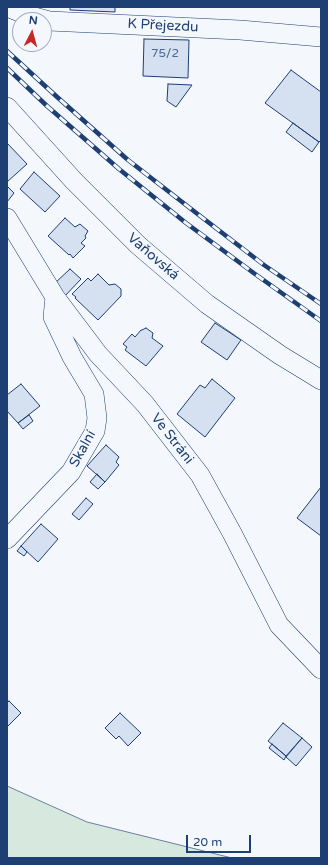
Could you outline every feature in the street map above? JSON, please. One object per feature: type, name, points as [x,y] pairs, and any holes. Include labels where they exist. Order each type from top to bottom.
[{"type":"street","name":"K Přejezdu","points":[[7,7],[27,15],[49,21],[240,30],[321,37]]},
{"type":"street","name":"Vaňovská","points":[[7,107],[74,181],[138,245],[207,304],[280,355],[321,380]]},
{"type":"street","name":"Ve Stráni","points":[[7,218],[55,297],[98,354],[145,404],[200,475],[232,533],[279,625],[321,668]]},
{"type":"street","name":"Skalní","points":[[7,539],[70,472],[95,431],[97,418],[94,394],[72,358],[53,317],[55,297]]},
{"type":"shaded area","points":[[7,786],[87,822],[232,858],[7,858]]},
{"type":"building","points":[[70,7],[115,7],[115,12],[70,10]]},
{"type":"building","points":[[144,39],[189,40],[188,78],[143,76]]},
{"type":"building","points":[[291,70],[321,92],[321,140],[319,142],[265,103]]},
{"type":"building","points":[[168,84],[192,85],[176,107],[167,101]]},
{"type":"building","points":[[293,123],[319,142],[312,152],[286,132]]},
{"type":"building","points":[[7,143],[27,164],[7,182]]},
{"type":"building","points":[[34,172],[60,196],[45,212],[20,189]]},
{"type":"building","points":[[7,186],[14,193],[7,202]]},
{"type":"building","points":[[65,218],[75,227],[80,224],[88,231],[85,236],[86,238],[81,243],[85,246],[73,258],[48,236]]},
{"type":"building","points":[[70,269],[81,279],[63,298],[54,284]]},
{"type":"building","points":[[98,274],[109,285],[115,284],[121,289],[121,296],[98,320],[72,294],[88,278],[91,281]]},
{"type":"building","points":[[215,323],[241,340],[227,360],[201,342]]},
{"type":"building","points":[[146,328],[153,333],[152,338],[163,346],[146,366],[125,350],[127,347],[123,344],[132,334],[135,337],[141,330]]},
{"type":"building","points":[[212,379],[235,398],[205,437],[177,414],[200,385],[205,388]]},
{"type":"building","points":[[21,384],[40,406],[18,423],[7,411],[7,395]]},
{"type":"building","points":[[29,415],[33,421],[23,429],[18,423]]},
{"type":"building","points":[[106,445],[119,457],[116,462],[119,465],[105,482],[87,466]]},
{"type":"building","points":[[97,474],[105,482],[98,489],[90,482]]},
{"type":"building","points":[[321,487],[321,536],[297,518]]},
{"type":"building","points":[[86,498],[93,504],[79,520],[72,514]]},
{"type":"building","points":[[41,524],[58,539],[38,562],[21,546]]},
{"type":"building","points":[[21,546],[27,552],[24,556],[17,551]]},
{"type":"building","points":[[9,701],[21,713],[7,727],[7,703]]},
{"type":"building","points":[[120,713],[141,733],[128,746],[119,736],[116,739],[105,728]]},
{"type":"building","points":[[283,723],[302,738],[286,756],[268,741]]},
{"type":"building","points":[[302,738],[312,747],[296,766],[286,757]]},
{"type":"building","points":[[272,744],[286,756],[284,760],[269,748]]},
{"type":"railway","points":[[7,51],[128,160],[264,265],[321,304]]},
{"type":"railway","points":[[7,68],[47,106],[119,169],[186,223],[321,321]]}]
